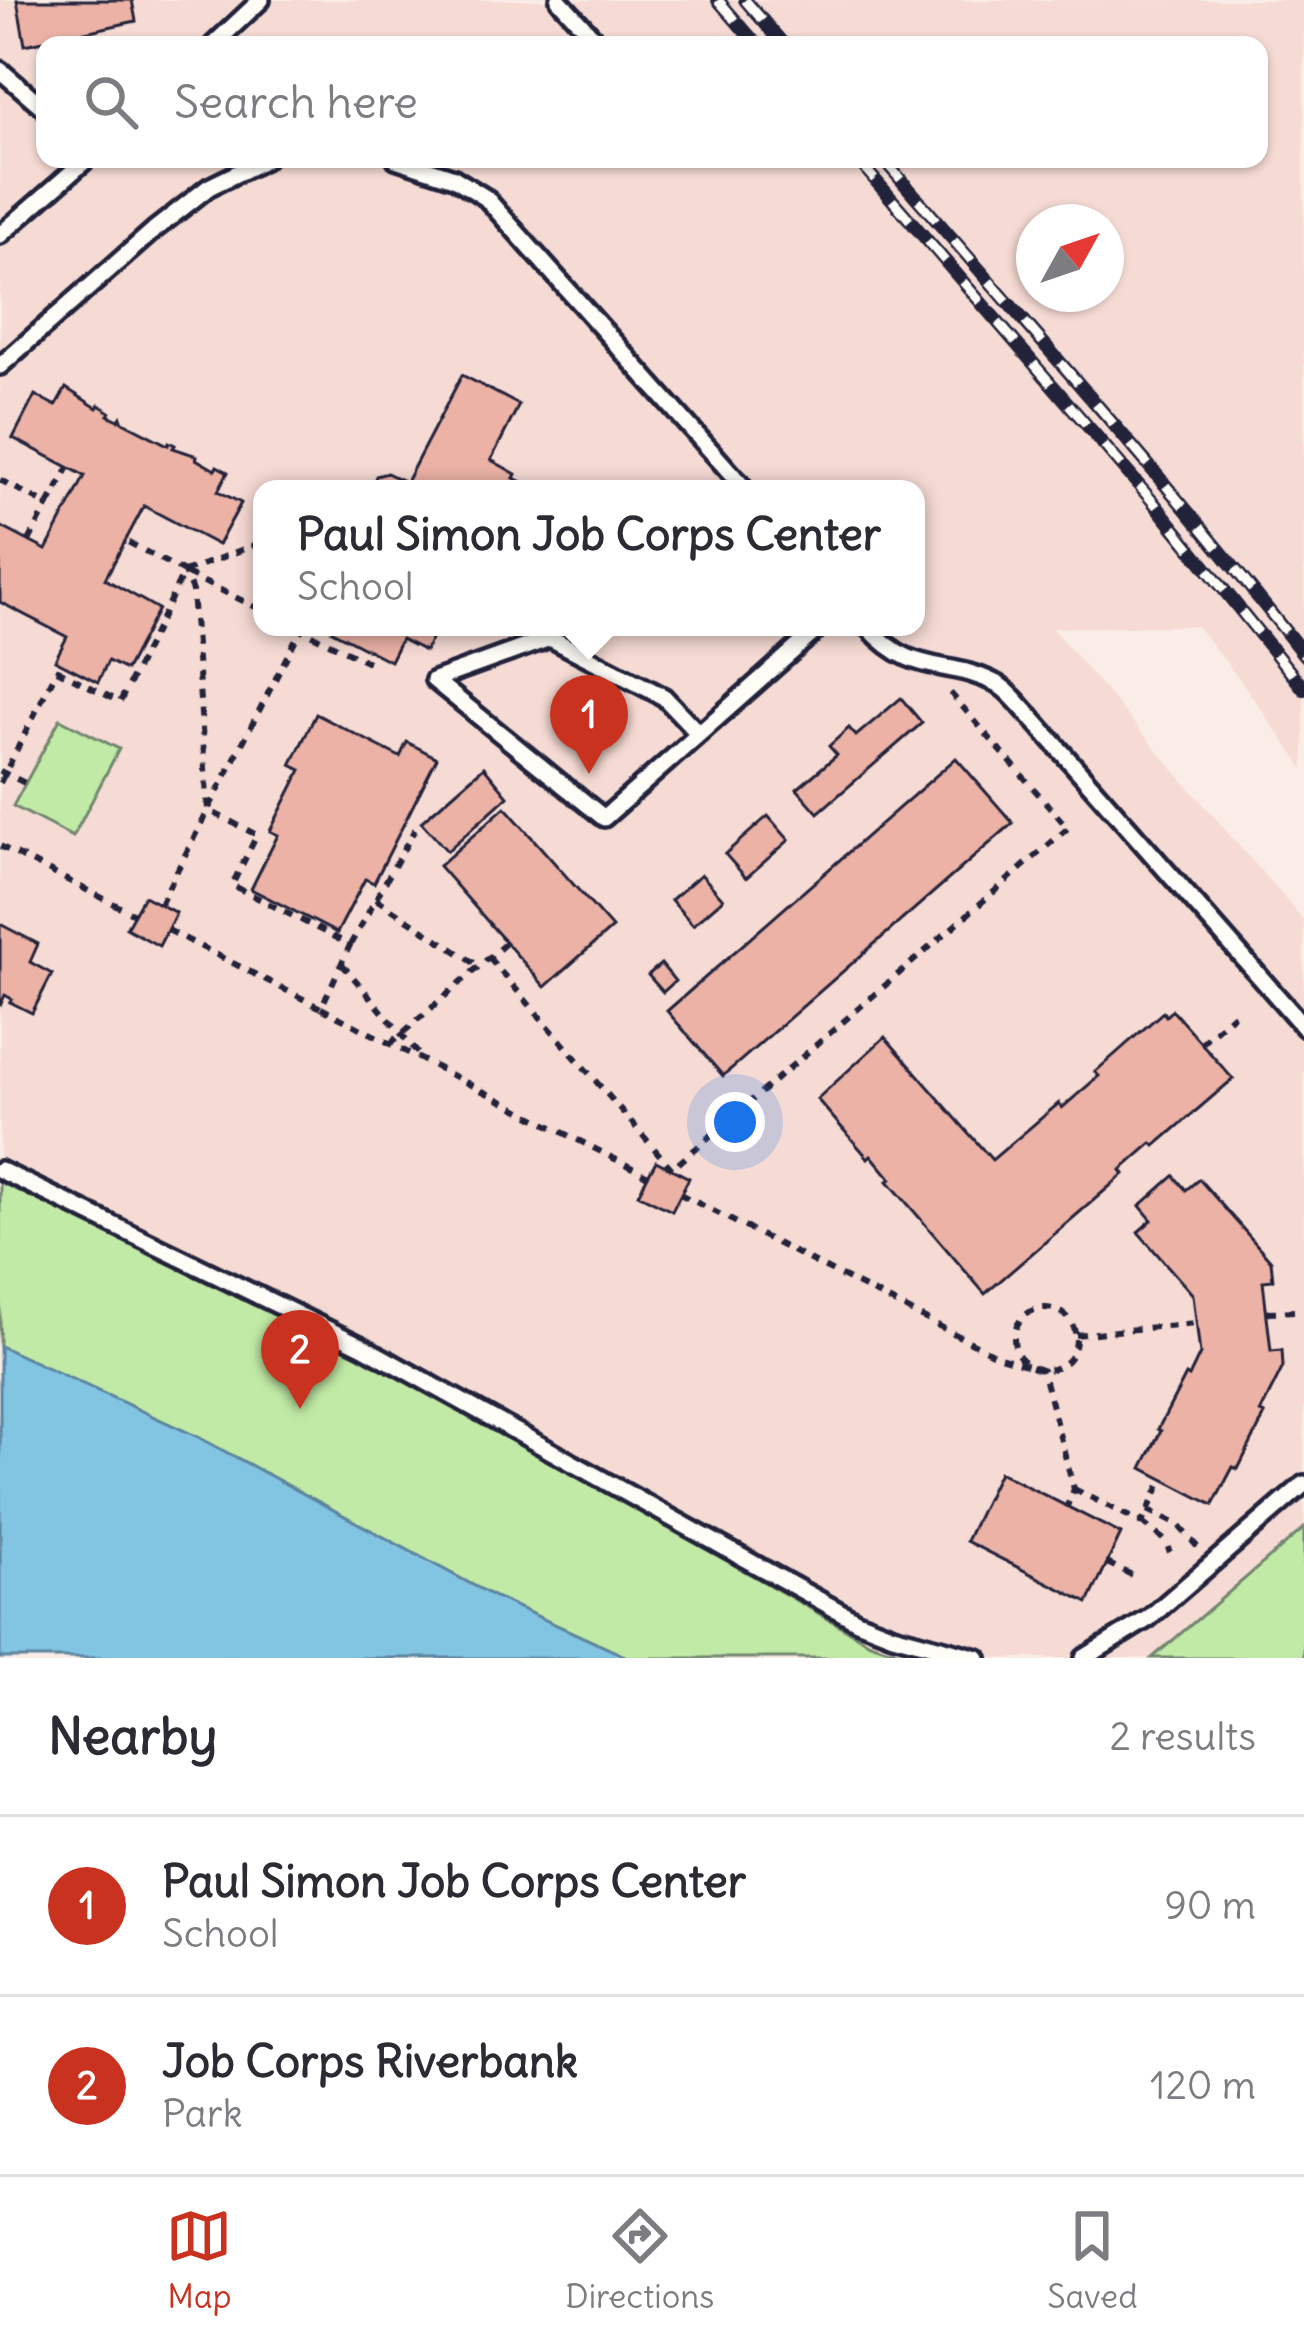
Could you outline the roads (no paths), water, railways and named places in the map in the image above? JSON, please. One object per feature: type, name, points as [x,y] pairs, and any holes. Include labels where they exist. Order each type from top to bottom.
[{"type":"lane","points":[[220,36],[242,7],[261,0]]},
{"type":"lane","points":[[559,0],[592,36]]},
{"type":"lane","points":[[0,70],[36,101]]},
{"type":"lane","points":[[0,235],[77,168]]},
{"type":"lane","points":[[0,366],[154,230],[209,187],[248,168]]},
{"type":"lane","points":[[423,168],[454,178],[486,198],[737,480]]},
{"type":"lane","points":[[699,734],[664,697],[550,638],[434,680],[604,818],[699,734],[810,636]]},
{"type":"lane","points":[[877,636],[891,650],[926,665],[999,685],[1304,1027]]},
{"type":"lane","points":[[0,1170],[362,1346],[856,1621],[978,1658]]},
{"type":"lane","points":[[1084,1658],[1149,1618],[1304,1484]]},
{"type":"water","points":[[0,1346],[198,1437],[495,1597],[629,1658],[0,1658]]},
{"type":"railway","points":[[718,0],[749,36]]},
{"type":"railway","points":[[745,0],[776,36]]},
{"type":"railway","points":[[865,168],[1154,503],[1304,689]]},
{"type":"railway","points":[[891,168],[1149,466],[1304,655]]},
{"type":"place","name":"Paul Simon Job Corps Center","points":[[589,774]]},
{"type":"place","name":"Job Corps Riverbank","points":[[300,1409]]}]
